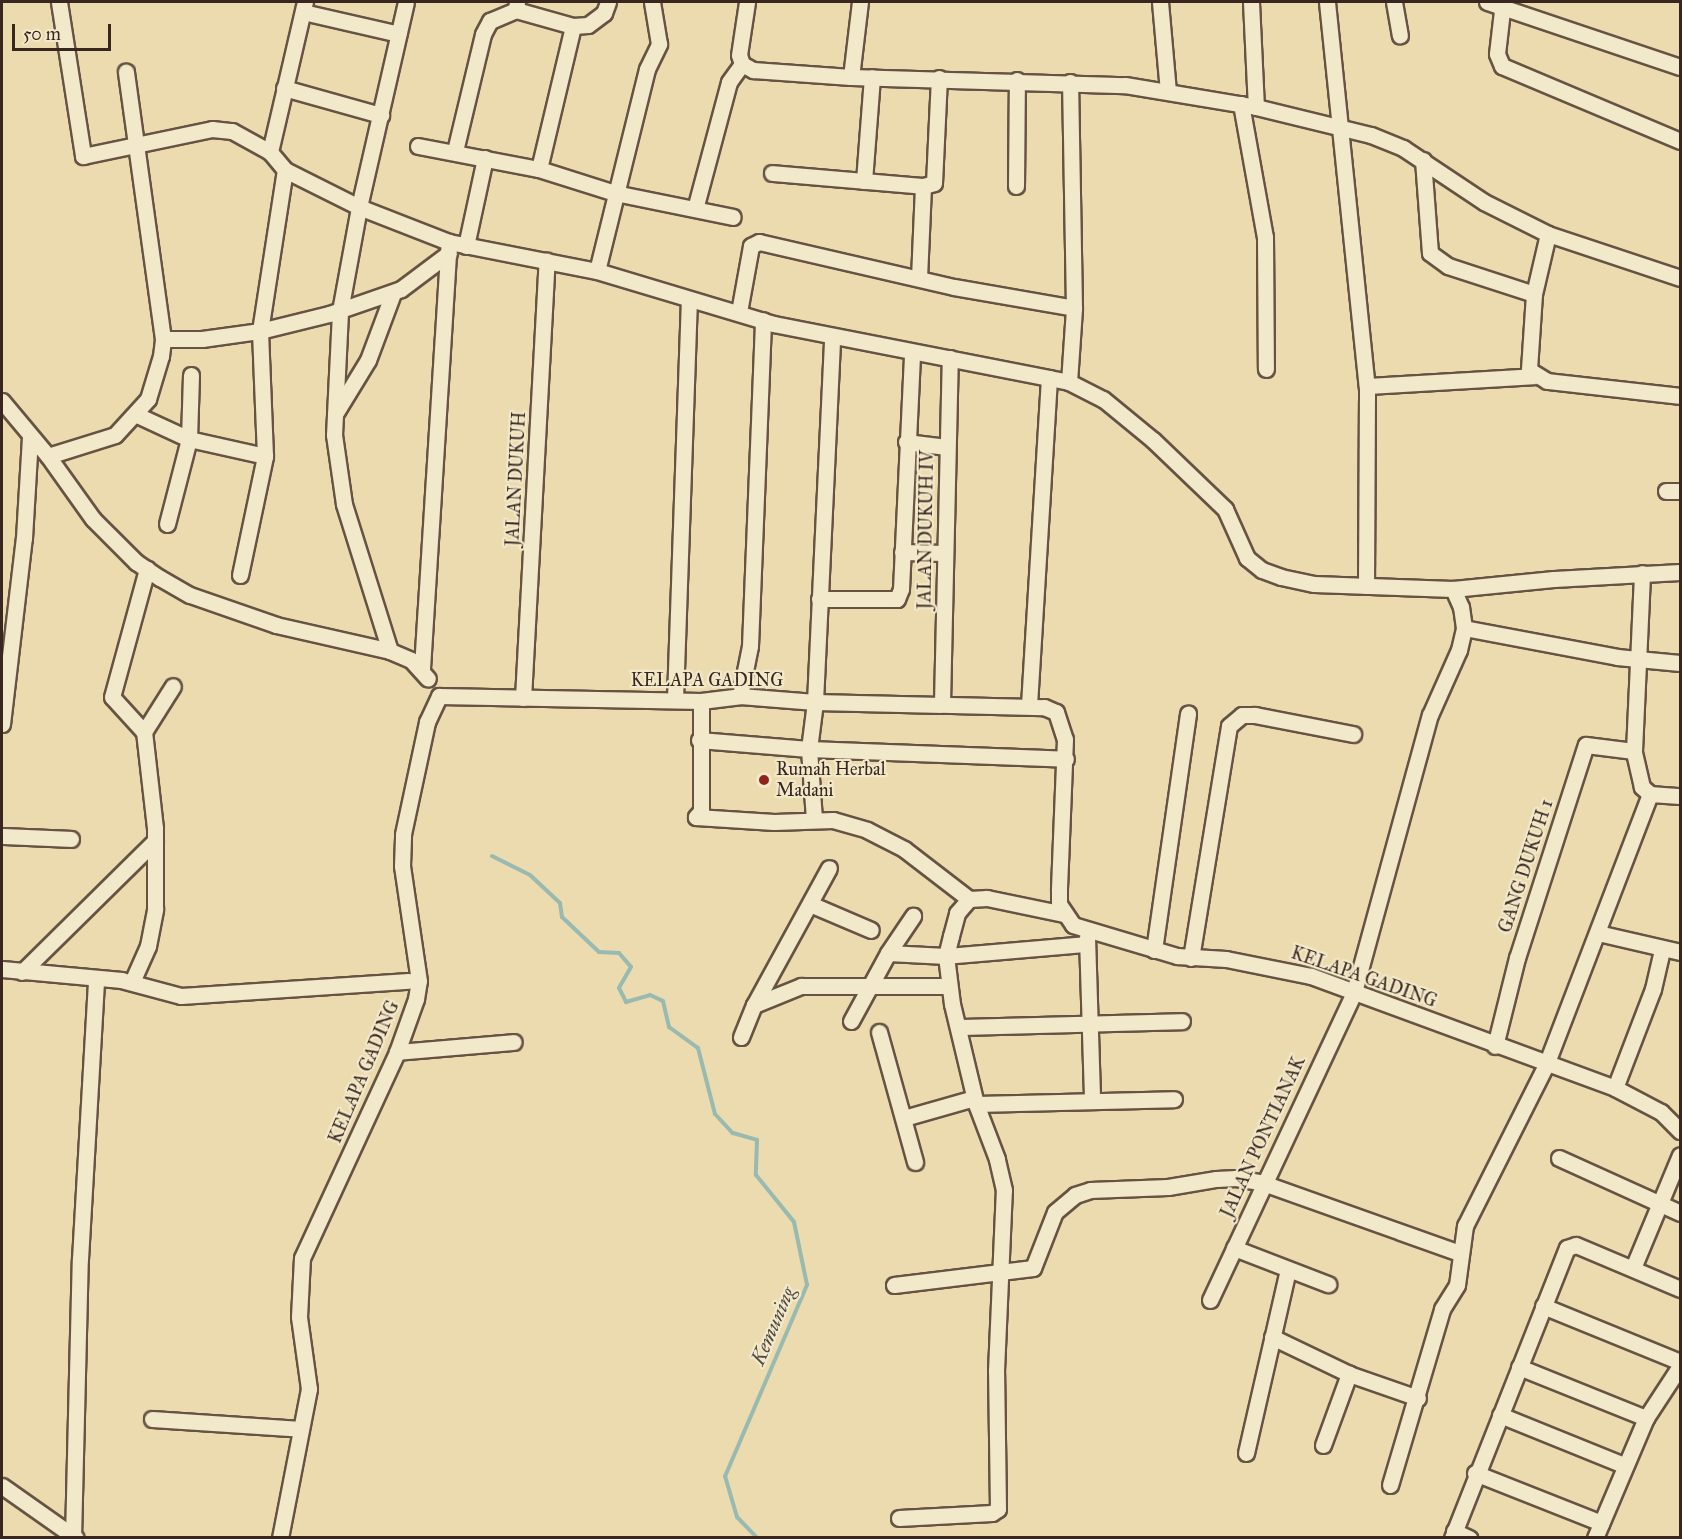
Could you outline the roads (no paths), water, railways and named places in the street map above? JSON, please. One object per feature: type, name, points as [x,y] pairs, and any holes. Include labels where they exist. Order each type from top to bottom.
[{"type":"street","points":[[59,2],[83,156],[212,129],[237,133],[270,152],[285,170],[358,207],[449,248],[466,246],[597,271],[763,320],[832,336],[1070,382],[1103,399],[1202,483],[1232,518],[1247,558],[1262,570],[1314,584],[1453,590],[1642,573],[1680,572]]},
{"type":"street","points":[[390,651],[344,504],[335,414],[340,310],[358,207],[406,2]]},
{"type":"street","points":[[455,151],[483,34],[490,21],[517,6],[573,26],[588,25],[603,13],[608,2]]},
{"type":"street","points":[[597,271],[647,69],[660,44],[652,2]]},
{"type":"street","points":[[747,2],[739,55],[742,64],[753,70],[851,77],[1070,82],[1168,92],[1337,125],[1371,135],[1423,160],[1484,202],[1548,234],[1680,278]]},
{"type":"street","points":[[851,77],[860,2]]},
{"type":"street","points":[[1161,2],[1168,92]]},
{"type":"street","points":[[1251,2],[1249,106],[1265,237],[1266,369]]},
{"type":"street","points":[[1327,2],[1337,125],[1367,386],[1366,586]]},
{"type":"street","points":[[1394,2],[1400,35]]},
{"type":"street","points":[[1487,2],[1502,4],[1680,67]]},
{"type":"street","points":[[1502,4],[1497,54],[1502,66],[1680,141]]},
{"type":"street","points":[[270,152],[304,7],[399,34]]},
{"type":"street","points":[[540,170],[573,26]]},
{"type":"street","points":[[695,209],[729,82],[742,64]]},
{"type":"street","points":[[48,456],[116,435],[137,415],[156,376],[163,339],[126,72]]},
{"type":"street","points":[[864,181],[872,77]]},
{"type":"street","points":[[772,173],[923,186],[934,183],[939,78]]},
{"type":"street","points":[[1016,186],[1017,80]]},
{"type":"street","points":[[1070,82],[1074,308],[1070,382]]},
{"type":"street","points":[[284,88],[381,115]]},
{"type":"street","points":[[418,146],[455,151],[540,170],[615,193],[733,217]]},
{"type":"street","points":[[466,246],[485,158]]},
{"type":"street","points":[[1423,160],[1430,253],[1448,266],[1534,294]]},
{"type":"street","points":[[240,575],[265,456],[260,331],[285,170]]},
{"type":"street","points":[[919,278],[923,186]]},
{"type":"street","points":[[1534,376],[1527,363],[1534,294],[1548,234]]},
{"type":"street","points":[[739,312],[751,246],[759,242],[919,278],[1074,308]]},
{"type":"street","points":[[163,339],[202,339],[260,331],[340,310],[393,293],[449,248]]},
{"type":"street","points":[[3,405],[48,456],[93,519],[147,569],[190,595],[276,625],[390,651],[425,674],[449,248]]},
{"type":"street","name":"JALAN DUKUH","points":[[523,698],[547,261]]},
{"type":"street","points":[[335,414],[368,360],[393,293]]},
{"type":"street","points":[[675,699],[689,299]]},
{"type":"street","points":[[740,696],[750,646],[763,320]]},
{"type":"street","points":[[814,819],[809,749],[815,702],[832,336]]},
{"type":"street","points":[[819,599],[897,599],[902,552],[912,352]]},
{"type":"street","name":"JALAN DUKUH IV","points":[[942,703],[950,358]]},
{"type":"street","points":[[167,524],[189,439],[191,375]]},
{"type":"street","points":[[1367,386],[1534,376],[1547,381],[1680,396]]},
{"type":"street","points":[[1029,704],[1049,378]]},
{"type":"street","points":[[137,415],[189,439],[265,456]]},
{"type":"street","points":[[2,724],[2,695],[24,538],[30,436]]},
{"type":"street","points":[[906,442],[947,447]]},
{"type":"street","points":[[902,552],[945,553]]},
{"type":"street","points":[[132,982],[148,946],[155,909],[155,841],[144,732],[112,697],[147,569]]},
{"type":"street","points":[[1642,573],[1636,658],[1634,751],[1642,787],[1650,794],[1680,796]]},
{"type":"street","points":[[1453,590],[1461,607],[1464,628],[1636,658],[1680,663]]},
{"type":"street","name":"JALAN PONTIANAK","points":[[1210,1300],[1354,992],[1430,715],[1459,650],[1464,628]]},
{"type":"street","points":[[144,732],[173,686]]},
{"type":"street","name":"KELAPA GADING","points":[[280,1538],[309,1389],[299,1317],[302,1258],[397,1052],[416,999],[419,981],[402,866],[403,834],[430,713],[439,696],[449,694],[523,698],[701,700],[740,696],[815,702],[1029,704],[1056,712],[1062,724],[1066,759],[1059,891],[1064,914],[1073,926],[1087,938],[1191,958],[1226,959],[1287,969],[1615,1089],[1661,1112],[1680,1131]]},
{"type":"street","points":[[701,700],[699,740],[704,747],[701,811],[696,817],[774,822],[814,819],[867,830],[904,849],[969,899],[987,898],[1064,914]]},
{"type":"street","points":[[1155,950],[1188,713]]},
{"type":"street","points":[[1191,958],[1229,726],[1242,715],[1255,715],[1353,734]]},
{"type":"street","points":[[699,740],[809,749],[1066,759]]},
{"type":"street","name":"GANG DUKUH 1","points":[[1495,1046],[1517,958],[1586,745],[1634,751]]},
{"type":"street","points":[[1390,1485],[1418,1398],[1442,1309],[1457,1285],[1460,1253],[1473,1205],[1546,1065],[1650,794]]},
{"type":"street","points":[[2,836],[71,839]]},
{"type":"street","points":[[22,972],[155,841]]},
{"type":"street","points":[[741,1037],[754,1005],[829,868]]},
{"type":"street","points":[[899,1518],[997,1511],[996,1371],[1003,1274],[1002,1174],[975,1101],[948,986],[946,956],[957,913],[969,899]]},
{"type":"street","points":[[810,904],[871,930]]},
{"type":"street","points":[[851,1021],[872,988],[888,953],[913,915]]},
{"type":"street","points":[[1598,933],[1662,951],[1680,952]]},
{"type":"street","points":[[888,953],[946,956],[1087,938],[1092,1100]]},
{"type":"street","points":[[1615,1089],[1653,989],[1662,951]]},
{"type":"street","points":[[2,969],[132,982],[181,996],[408,981]]},
{"type":"street","points":[[74,1537],[80,1259],[96,979]]},
{"type":"street","points":[[754,1005],[801,986],[838,983],[872,988],[948,986]]},
{"type":"street","points":[[958,1027],[1182,1021]]},
{"type":"street","points":[[879,1032],[915,1162]]},
{"type":"street","points":[[397,1052],[514,1042]]},
{"type":"street","points":[[904,1118],[975,1101],[1174,1099]]},
{"type":"street","points":[[1633,1268],[1680,1155]]},
{"type":"street","points":[[1559,1158],[1680,1213]]},
{"type":"street","points":[[894,1285],[1003,1274],[1033,1268],[1055,1212],[1075,1195],[1226,1178],[1263,1183],[1460,1253]]},
{"type":"street","points":[[1470,1538],[1453,1534],[1475,1473],[1570,1245],[1633,1268],[1680,1289]]},
{"type":"street","points":[[1234,1248],[1328,1284]]},
{"type":"street","points":[[1246,1453],[1288,1270]]},
{"type":"street","points":[[1475,1473],[1598,1530],[1646,1418],[1680,1364],[1543,1306]]},
{"type":"street","points":[[1272,1337],[1349,1374],[1418,1398]]},
{"type":"street","points":[[1519,1367],[1646,1418]]},
{"type":"street","points":[[1323,1445],[1349,1374]]},
{"type":"street","points":[[1500,1415],[1624,1465]]},
{"type":"street","points":[[152,1419],[301,1429]]},
{"type":"street","points":[[2,1486],[74,1537]]},
{"type":"waterway","name":"Kemuning","points":[[492,856],[530,875],[560,903],[562,917],[599,952],[619,953],[631,967],[619,988],[626,1002],[650,995],[663,1001],[669,1027],[698,1048],[715,1114],[733,1133],[757,1140],[756,1175],[794,1222],[807,1285],[725,1476],[737,1517],[757,1538]]},
{"type":"place","name":"Rumah Herbal Madani","points":[[764,780]]}]
